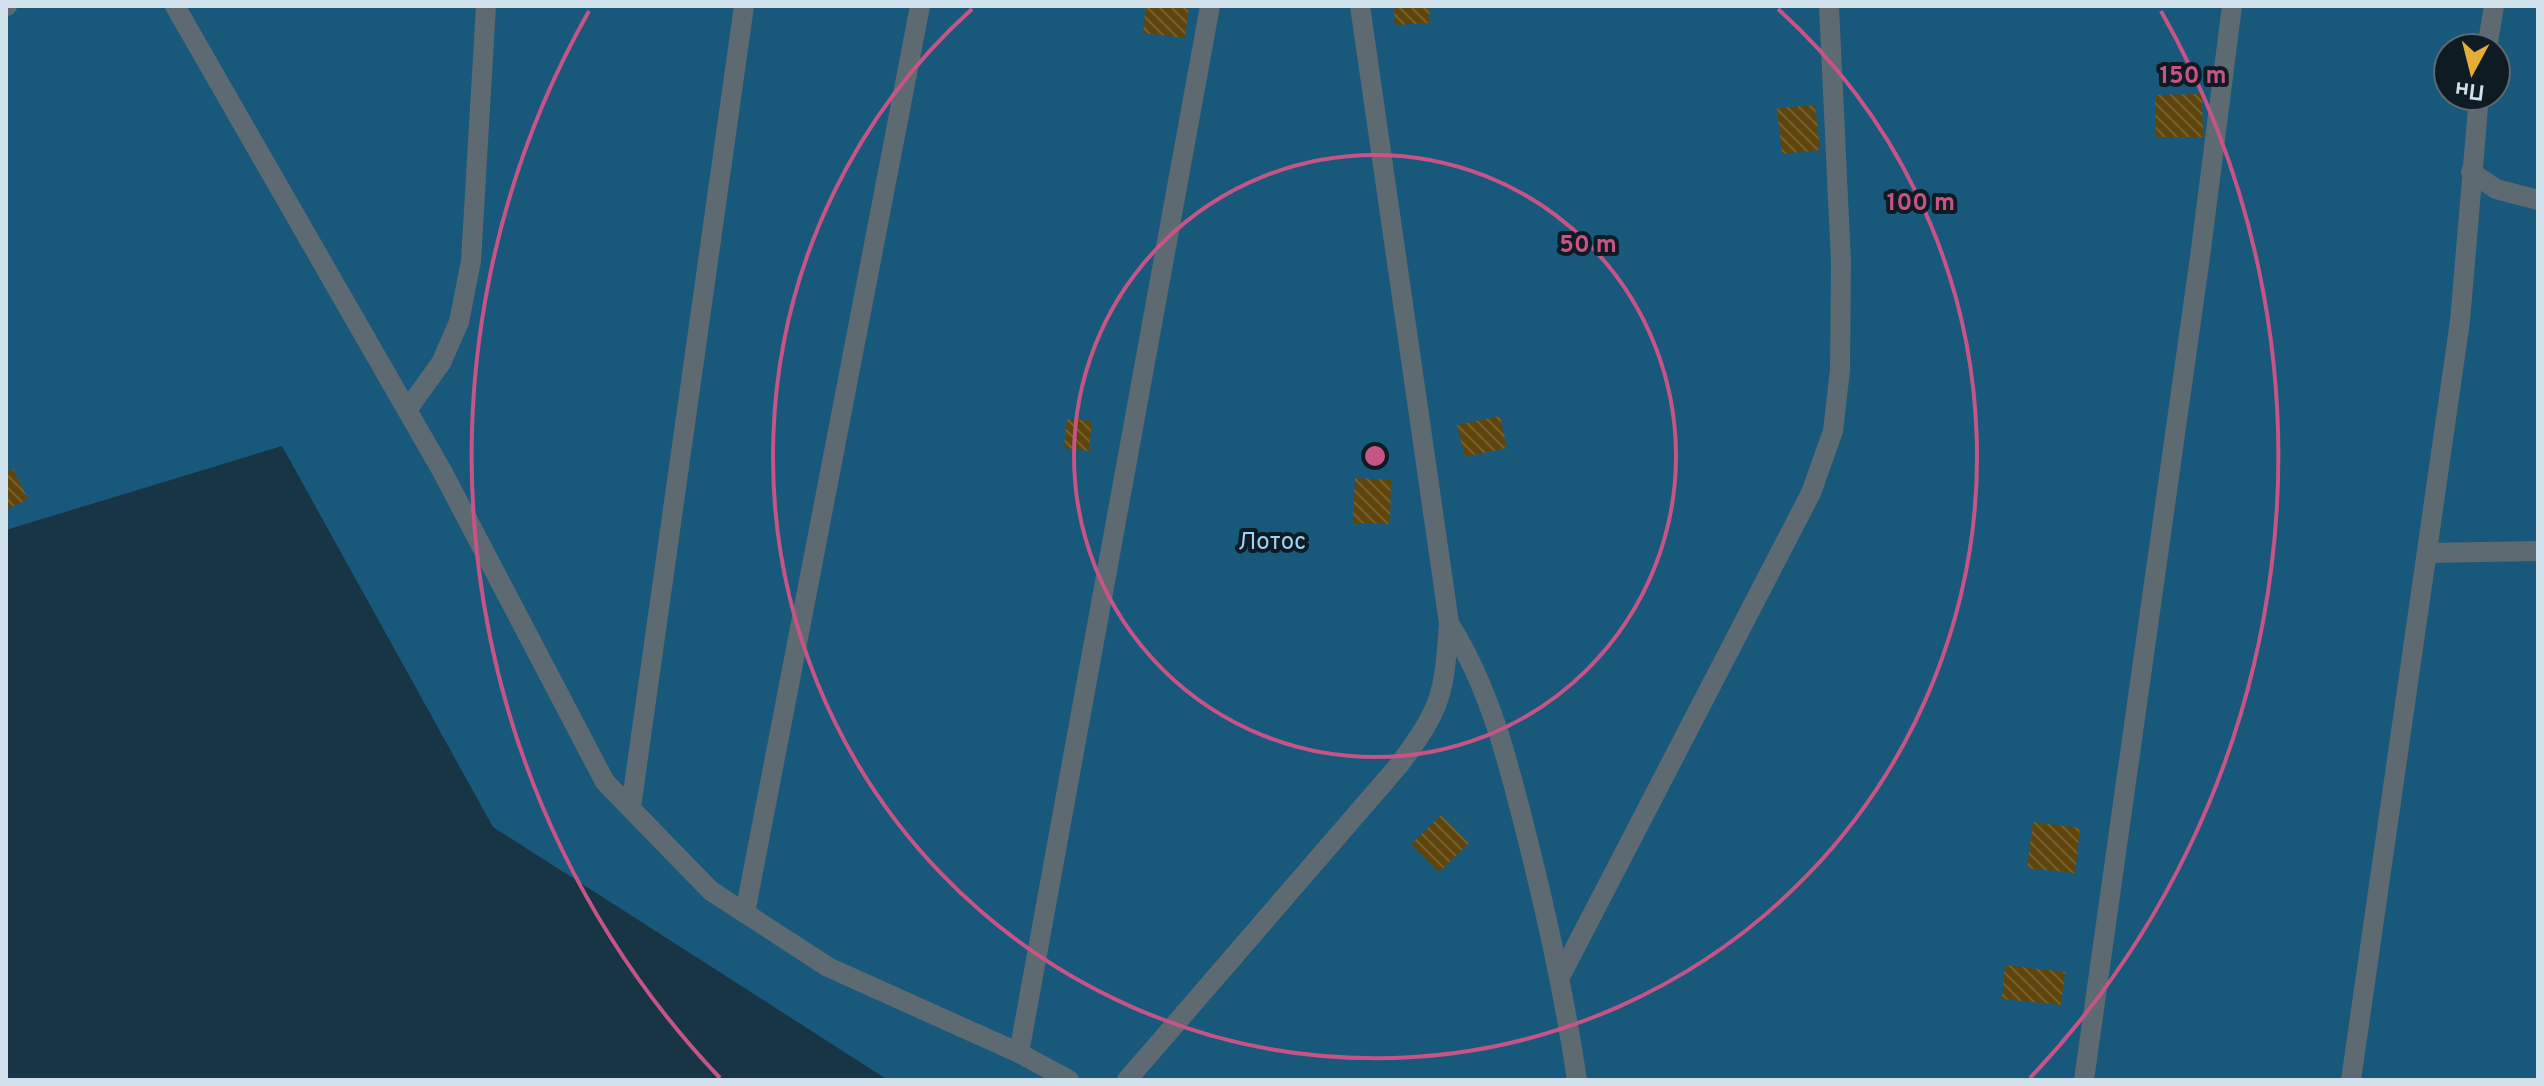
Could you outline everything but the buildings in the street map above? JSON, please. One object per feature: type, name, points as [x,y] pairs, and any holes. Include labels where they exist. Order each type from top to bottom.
[{"type":"lane","points":[[175,6],[407,410],[605,782],[711,891],[828,967],[1019,1053],[1069,1080]]},
{"type":"lane","points":[[407,410],[441,363],[459,322],[468,276],[486,6]]},
{"type":"lane","points":[[631,807],[744,6]]},
{"type":"lane","points":[[745,913],[920,6]]},
{"type":"lane","points":[[1019,1053],[1210,6]]},
{"type":"lane","points":[[1127,1080],[1389,777],[1432,721],[1445,686],[1449,623],[1360,6]]},
{"type":"lane","points":[[1561,975],[1811,493],[1833,431],[1840,370],[1841,262],[1829,6]]},
{"type":"lane","points":[[2084,1080],[2200,257],[2232,6]]},
{"type":"lane","points":[[2490,32],[2494,6]]},
{"type":"lane","points":[[2351,1080],[2460,321],[2477,112]]},
{"type":"lane","points":[[2471,172],[2496,189],[2538,200]]},
{"type":"lane","points":[[2428,553],[2538,551]]},
{"type":"lane","points":[[1449,623],[1474,662],[1505,748],[1561,975],[1577,1080]]},
{"type":"green space","name":"Лотос","points":[[6,6],[2538,6],[2538,1080],[888,1080],[493,827],[282,446],[6,530]]}]
